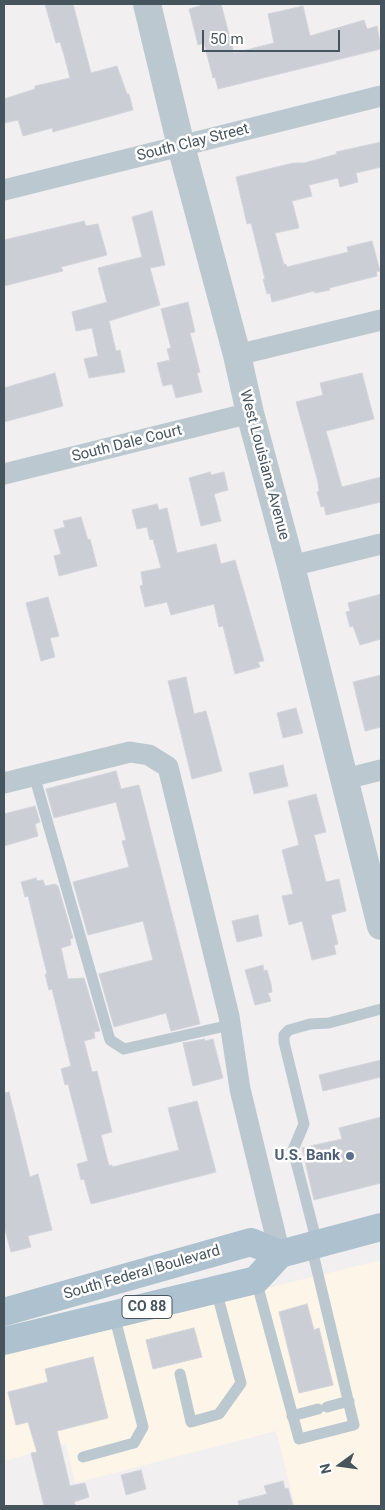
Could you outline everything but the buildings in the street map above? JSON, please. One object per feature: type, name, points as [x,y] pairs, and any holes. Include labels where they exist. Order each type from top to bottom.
[{"type":"main road","points":[[256,1280],[280,1254],[381,1227]]},
{"type":"main road","name":"South Federal Boulevard","points":[[4,1312],[251,1242],[280,1254]]},
{"type":"main road","name":"South Federal Boulevard","points":[[4,1341],[256,1280]]},
{"type":"street","name":"West Louisiana Avenue","points":[[147,4],[181,146],[237,355],[250,413],[291,566],[381,922]]},
{"type":"street","name":"South Clay Street","points":[[4,190],[381,96]]},
{"type":"street","points":[[237,355],[381,320]]},
{"type":"street","name":"South Dale Court","points":[[4,474],[250,413]]},
{"type":"street","points":[[291,566],[381,544]]},
{"type":"street","points":[[4,783],[130,752],[149,755],[168,767],[230,1025],[240,1088],[280,1254]]},
{"type":"street","points":[[345,779],[381,770]]},
{"type":"lane","points":[[34,776],[110,1040],[124,1049],[230,1025]]},
{"type":"lane","points":[[256,1280],[298,1440],[354,1425],[293,1150],[304,1124],[284,1042],[284,1035],[289,1030],[296,1028],[329,1023],[381,1009]]},
{"type":"lane","points":[[180,1374],[191,1422],[219,1414],[241,1383],[216,1290]]},
{"type":"lane","points":[[83,1457],[134,1443],[143,1427],[114,1315]]},
{"type":"lane","points":[[292,1416],[349,1402]]},
{"type":"shaded area","points":[[381,1260],[381,1506],[295,1506],[276,1431],[75,1483],[66,1444],[4,1461],[4,1353]]},
{"type":"place","name":"U.S. Bank","points":[[350,1156]]}]
